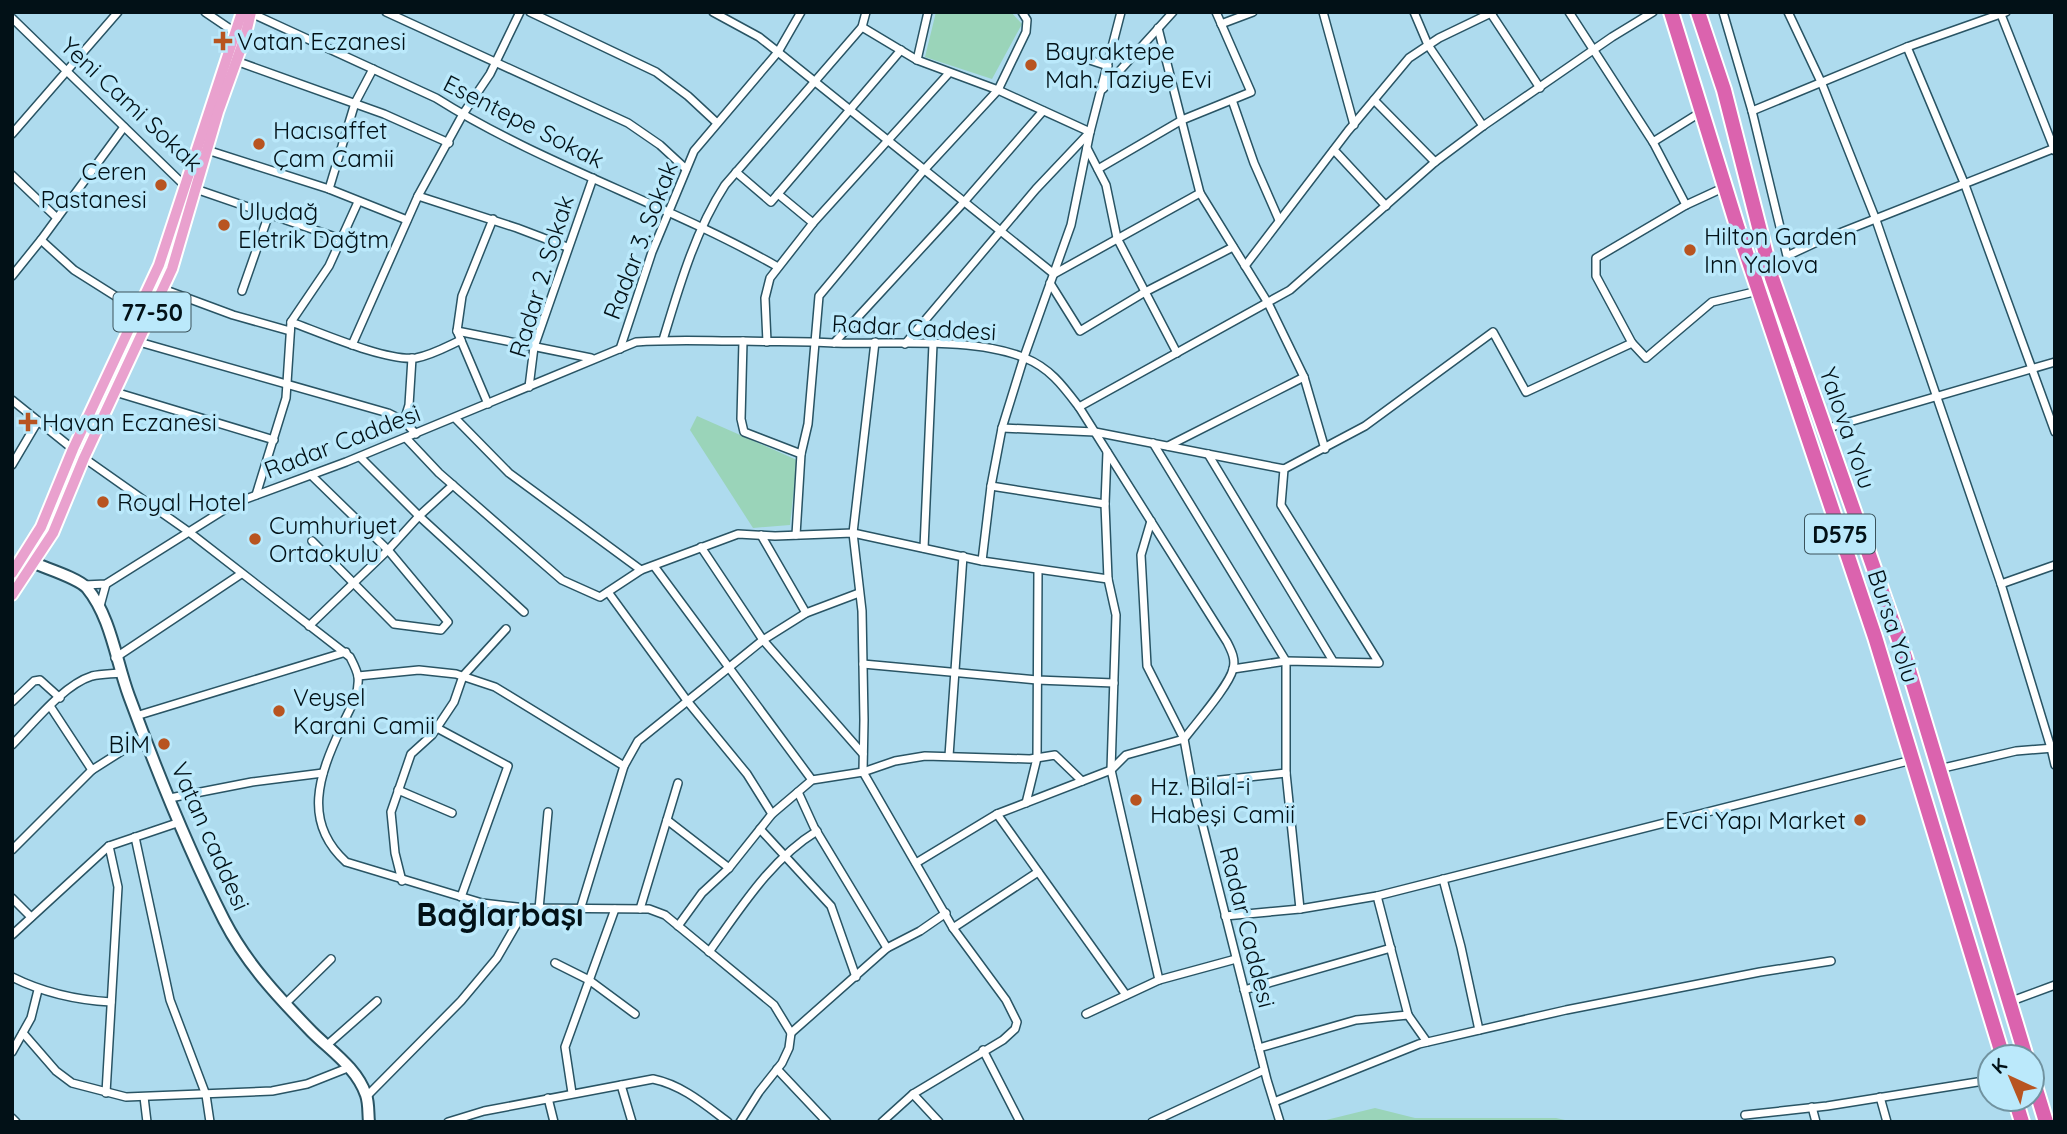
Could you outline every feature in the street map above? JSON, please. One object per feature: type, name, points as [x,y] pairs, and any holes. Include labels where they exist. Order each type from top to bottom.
[{"type":"highway","name":"Bursa Yolu","points":[[1671,12],[1758,291],[1875,637],[1999,1043]]},
{"type":"highway","name":"Yalova Yolu","points":[[1698,12],[1724,90],[1772,278],[1905,657],[2022,1043]]},
{"type":"main road","name":"77-50","points":[[12,573],[41,527],[73,449],[159,265],[236,33],[248,13]]},
{"type":"main road","name":"77-50","points":[[12,595],[53,533],[84,458],[172,270],[236,61],[248,13]]},
{"type":"main road","points":[[23,557],[34,563]]},
{"type":"street","points":[[12,134],[118,12]]},
{"type":"street","points":[[205,12],[236,33]]},
{"type":"street","points":[[386,12],[628,123],[660,145],[686,169]]},
{"type":"street","points":[[352,345],[418,196],[496,61],[520,12]]},
{"type":"street","points":[[530,12],[656,72],[718,123]]},
{"type":"street","points":[[713,12],[758,37],[778,52],[1054,274]]},
{"type":"street","name":"Radar 3. Sokak","points":[[620,349],[652,252],[694,151],[778,52],[802,12]]},
{"type":"street","points":[[663,340],[682,279],[709,209],[736,172],[862,27],[866,12]]},
{"type":"street","points":[[917,60],[928,12]]},
{"type":"street","points":[[796,535],[801,454],[808,424],[818,296],[924,170],[998,90],[1027,32],[1027,20],[1021,12]]},
{"type":"street","points":[[982,561],[991,486],[1002,428],[1071,225],[1090,132],[1121,12]]},
{"type":"street","points":[[1103,89],[1173,12]]},
{"type":"street","points":[[1098,169],[1182,120],[1251,92],[1216,12]]},
{"type":"street","points":[[1221,24],[1253,12]]},
{"type":"street","points":[[1323,12],[1354,125]]},
{"type":"street","points":[[1414,12],[1428,45],[1483,125]]},
{"type":"street","points":[[1569,12],[1653,142],[1686,205]]},
{"type":"street","points":[[1079,407],[1290,290],[1436,162],[1483,125],[1653,12]]},
{"type":"street","points":[[1723,12],[1752,111],[1787,256],[2054,149],[2002,13],[1907,47],[1752,111]]},
{"type":"street","points":[[1788,12],[1822,84],[1876,220],[2001,584],[2053,748],[2055,765]]},
{"type":"street","name":"Esentepe Sokak","points":[[248,13],[436,98],[593,178],[703,227],[778,267]]},
{"type":"street","points":[[1245,265],[1374,100],[1409,58],[1428,45],[1491,13],[1539,88]]},
{"type":"street","name":"Yeni Cami Sokak","points":[[12,18],[184,185],[341,239]]},
{"type":"street","points":[[862,27],[917,60],[998,90],[1090,132]]},
{"type":"street","points":[[1158,28],[1200,193],[1268,303],[1304,377],[1325,449]]},
{"type":"street","points":[[1907,47],[1965,185],[2055,432]]},
{"type":"street","points":[[736,172],[771,202],[901,50]]},
{"type":"street","points":[[1059,50],[1108,66]]},
{"type":"street","points":[[236,61],[355,103],[449,143]]},
{"type":"street","points":[[329,189],[355,103],[373,69]]},
{"type":"street","points":[[767,342],[765,298],[771,278],[778,267],[813,223],[949,73]]},
{"type":"street","points":[[1232,100],[1254,163],[1279,220]]},
{"type":"street","points":[[1374,100],[1436,162]]},
{"type":"street","points":[[834,343],[964,202],[1043,111]]},
{"type":"street","points":[[1653,142],[1702,111]]},
{"type":"street","points":[[12,276],[124,127]]},
{"type":"street","points":[[905,344],[1036,189],[1090,132]]},
{"type":"street","points":[[1087,148],[1106,185],[1116,238],[1177,353]]},
{"type":"street","points":[[208,150],[329,189],[407,220]]},
{"type":"street","points":[[1334,150],[1386,206]]},
{"type":"street","points":[[12,175],[57,218]]},
{"type":"street","name":"Radar 2. Sokak","points":[[529,387],[534,347],[593,178]]},
{"type":"street","points":[[1725,187],[1686,205],[1596,258],[1596,276],[1632,343],[1646,358],[1712,302],[1758,291]]},
{"type":"street","points":[[1054,274],[1200,193]]},
{"type":"street","points":[[778,194],[813,223]]},
{"type":"street","points":[[418,196],[493,219],[567,247]]},
{"type":"street","points":[[257,495],[286,398],[291,322],[328,266],[358,201]]},
{"type":"street","points":[[242,291],[269,214]]},
{"type":"street","points":[[488,404],[457,331],[463,296],[493,219]]},
{"type":"street","points":[[41,240],[75,270],[139,311]]},
{"type":"street","points":[[1050,283],[1080,331],[1145,292],[1233,247]]},
{"type":"street","points":[[163,289],[290,331]]},
{"type":"street","points":[[291,322],[352,345],[412,358],[437,352],[461,340]]},
{"type":"street","points":[[457,331],[592,359]]},
{"type":"street","points":[[1002,428],[1095,432],[1284,469],[1365,426],[1493,332],[1526,392],[1632,343]]},
{"type":"street","points":[[743,341],[741,419],[744,432],[801,454]]},
{"type":"street","name":"Radar Caddesi","points":[[106,584],[235,503],[360,457],[636,342],[814,341],[933,344],[998,349],[1041,365],[1055,376],[1079,407],[1227,642],[1234,657],[1233,669]]},
{"type":"street","points":[[139,342],[388,413],[404,421],[416,434]]},
{"type":"street","points":[[875,342],[853,533],[863,664],[863,772],[953,928],[993,981],[1017,1022],[1015,1029],[1003,1040],[913,1094],[883,1122]]},
{"type":"street","points":[[924,548],[933,344]]},
{"type":"street","points":[[404,421],[409,405],[412,358]]},
{"type":"street","points":[[1824,429],[2055,362]]},
{"type":"street","points":[[1168,446],[1304,377]]},
{"type":"street","points":[[116,392],[274,440]]},
{"type":"street","points":[[12,400],[84,458],[189,531],[241,574],[346,652],[358,676],[356,697],[323,773],[318,801],[324,834],[331,849],[346,862],[482,903],[539,909],[649,909],[665,915],[774,1005],[791,1033],[789,1048],[740,1122]]},
{"type":"street","points":[[455,418],[509,473],[641,570]]},
{"type":"street","points":[[12,465],[38,421]]},
{"type":"street","points":[[406,438],[453,485],[562,580],[600,597],[641,570],[738,534],[853,533],[982,561],[1108,579]]},
{"type":"street","points":[[1153,443],[1286,661],[1286,773],[1300,909]]},
{"type":"street","points":[[1107,451],[1105,504],[1108,579],[1116,615],[1111,770],[1159,980]]},
{"type":"street","points":[[1208,454],[1333,661]]},
{"type":"street","points":[[360,457],[419,516],[524,612]]},
{"type":"street","points":[[916,863],[997,814],[1111,770],[1126,755],[1184,739],[1233,669],[1286,661],[1379,663],[1281,506],[1284,469]]},
{"type":"street","points":[[311,475],[388,551],[448,622],[441,629],[394,624],[312,541]]},
{"type":"street","points":[[309,626],[453,485]]},
{"type":"street","points":[[991,486],[1105,504]]},
{"type":"street","name":"Radar Caddesi","points":[[1151,521],[1141,555],[1147,666],[1184,739],[1192,783],[1225,916],[1280,1122]]},
{"type":"street","points":[[761,535],[806,613]]},
{"type":"street","points":[[701,547],[763,640],[863,754]]},
{"type":"street","points":[[12,551],[23,557]]},
{"type":"street","points":[[949,757],[963,556]]},
{"type":"street","name":"Vatan caddesi","points":[[34,563],[84,585],[100,606],[120,673],[170,798],[177,823],[234,939],[263,980],[326,1046],[350,1067],[367,1096],[370,1121]]},
{"type":"street","points":[[2001,584],[2055,565]]},
{"type":"street","points":[[654,566],[813,780]]},
{"type":"street","points":[[1026,803],[1037,758],[1038,570]]},
{"type":"street","points":[[116,658],[241,574]]},
{"type":"street","points":[[84,585],[106,584],[100,606]]},
{"type":"street","points":[[608,592],[688,702],[747,774],[772,814]]},
{"type":"street","points":[[580,909],[624,766],[638,741],[763,640],[806,613],[859,593]]},
{"type":"street","points":[[402,881],[395,853],[391,812],[411,754],[432,736],[454,702],[463,676],[506,629]]},
{"type":"street","points":[[136,716],[346,652]]},
{"type":"street","points":[[863,664],[1037,680],[1114,683]]},
{"type":"street","points":[[358,676],[419,670],[463,676],[495,687],[624,766]]},
{"type":"street","points":[[12,745],[50,706],[80,682],[93,676],[120,673]]},
{"type":"street","points":[[12,702],[34,681],[40,680],[60,698]]},
{"type":"street","points":[[50,706],[92,770]]},
{"type":"street","points":[[437,728],[508,766],[461,897]]},
{"type":"street","points":[[12,850],[92,770],[144,737]]},
{"type":"street","points":[[1939,769],[2016,751],[2053,748]]},
{"type":"street","points":[[678,926],[702,893],[729,868],[772,814],[813,780],[863,772],[895,761],[925,756],[1037,758],[1055,755],[1082,780]]},
{"type":"street","points":[[1225,916],[1300,909],[1377,896],[1912,760]]},
{"type":"street","points":[[170,798],[252,782],[323,773]]},
{"type":"street","points":[[1192,783],[1286,773]]},
{"type":"street","points":[[640,909],[678,783]]},
{"type":"street","points":[[398,790],[452,813]]},
{"type":"street","points":[[798,792],[817,831],[887,948]]},
{"type":"street","points":[[539,909],[548,812]]},
{"type":"street","points":[[997,814],[1126,995]]},
{"type":"street","points":[[667,820],[729,868]]},
{"type":"street","points":[[12,935],[109,846],[177,823]]},
{"type":"street","points":[[760,829],[831,906],[856,977]]},
{"type":"street","points":[[709,951],[754,890],[785,855],[800,841],[817,831]]},
{"type":"street","points":[[135,837],[170,1000],[206,1095],[210,1122]]},
{"type":"street","points":[[106,1093],[118,887],[109,846]]},
{"type":"street","points":[[953,928],[1038,872]]},
{"type":"street","points":[[1443,879],[1479,1030]]},
{"type":"street","points":[[1377,896],[1408,1015],[1427,1042]]},
{"type":"street","points":[[12,898],[31,917]]},
{"type":"street","points":[[367,1096],[461,1001],[497,958],[526,908]]},
{"type":"street","points":[[572,1093],[565,1047],[615,909]]},
{"type":"street","points":[[791,1033],[887,948],[946,913]]},
{"type":"street","points":[[1244,990],[1391,948]]},
{"type":"street","points":[[285,1004],[331,959]]},
{"type":"street","points":[[1086,1014],[1159,980],[1236,959]]},
{"type":"street","points":[[1274,1102],[1427,1042],[1643,995],[1831,961]]},
{"type":"street","points":[[555,963],[589,980],[635,1014]]},
{"type":"street","points":[[12,977],[37,990],[80,1000],[111,1002]]},
{"type":"street","points":[[2009,1002],[2055,985]]},
{"type":"street","points":[[12,1052],[31,1018],[37,990]]},
{"type":"street","points":[[326,1046],[377,1001]]},
{"type":"street","points":[[1259,1048],[1356,1020],[1408,1015]]},
{"type":"street","points":[[23,1033],[56,1071],[72,1083],[106,1093],[144,1097],[272,1091],[307,1084],[350,1067]]},
{"type":"street","points":[[983,1050],[1020,1122]]},
{"type":"street","points":[[777,1069],[827,1122]]},
{"type":"street","points":[[1152,1122],[1264,1070]]},
{"type":"street","points":[[447,1122],[484,1111],[653,1079],[670,1083],[688,1093],[728,1122]]},
{"type":"street","points":[[1745,1115],[1976,1082]]},
{"type":"street","points":[[621,1085],[632,1122]]},
{"type":"street","points":[[913,1094],[939,1122]]},
{"type":"street","points":[[144,1097],[147,1122]]},
{"type":"street","points":[[1881,1097],[1888,1122]]},
{"type":"street","points":[[548,1098],[554,1122]]},
{"type":"street","points":[[1812,1107],[1816,1122]]},
{"type":"street","points":[[12,1118],[16,1122]]},
{"type":"green space","points":[[936,12],[1011,12],[1022,24],[992,79],[925,57]]},
{"type":"green space","points":[[697,416],[797,460],[790,525],[753,528],[690,430]]},
{"type":"green space","points":[[1375,1108],[1415,1118],[1556,1118],[1574,1122],[1318,1122]]},
{"type":"place","name":"Vatan Eczanesi","points":[[223,41]]},
{"type":"place","name":"Bayraktepe Mah. Taziye Evi","points":[[1031,65]]},
{"type":"place","name":"Hacısaffet Çam Camii","points":[[259,144]]},
{"type":"place","name":"Ceren Pastanesi","points":[[161,185]]},
{"type":"place","name":"Uludağ Eletrik Dağtm","points":[[224,225]]},
{"type":"place","name":"Hilton Garden Inn Yalova","points":[[1690,250]]},
{"type":"place","name":"Havan Eczanesi","points":[[28,422]]},
{"type":"place","name":"Royal Hotel","points":[[103,502]]},
{"type":"place","name":"Cumhuriyet Ortaokulu","points":[[255,539]]},
{"type":"place","name":"Veysel Karani Camii","points":[[279,711]]},
{"type":"place","name":"BİM","points":[[164,744]]},
{"type":"place","name":"Hz. Bilal-i Habeşi Camii","points":[[1136,800]]},
{"type":"place","name":"Evci Yapı Market","points":[[1860,820]]},
{"type":"district","name":"Bağlarbaşı","points":[[500,914]]}]
